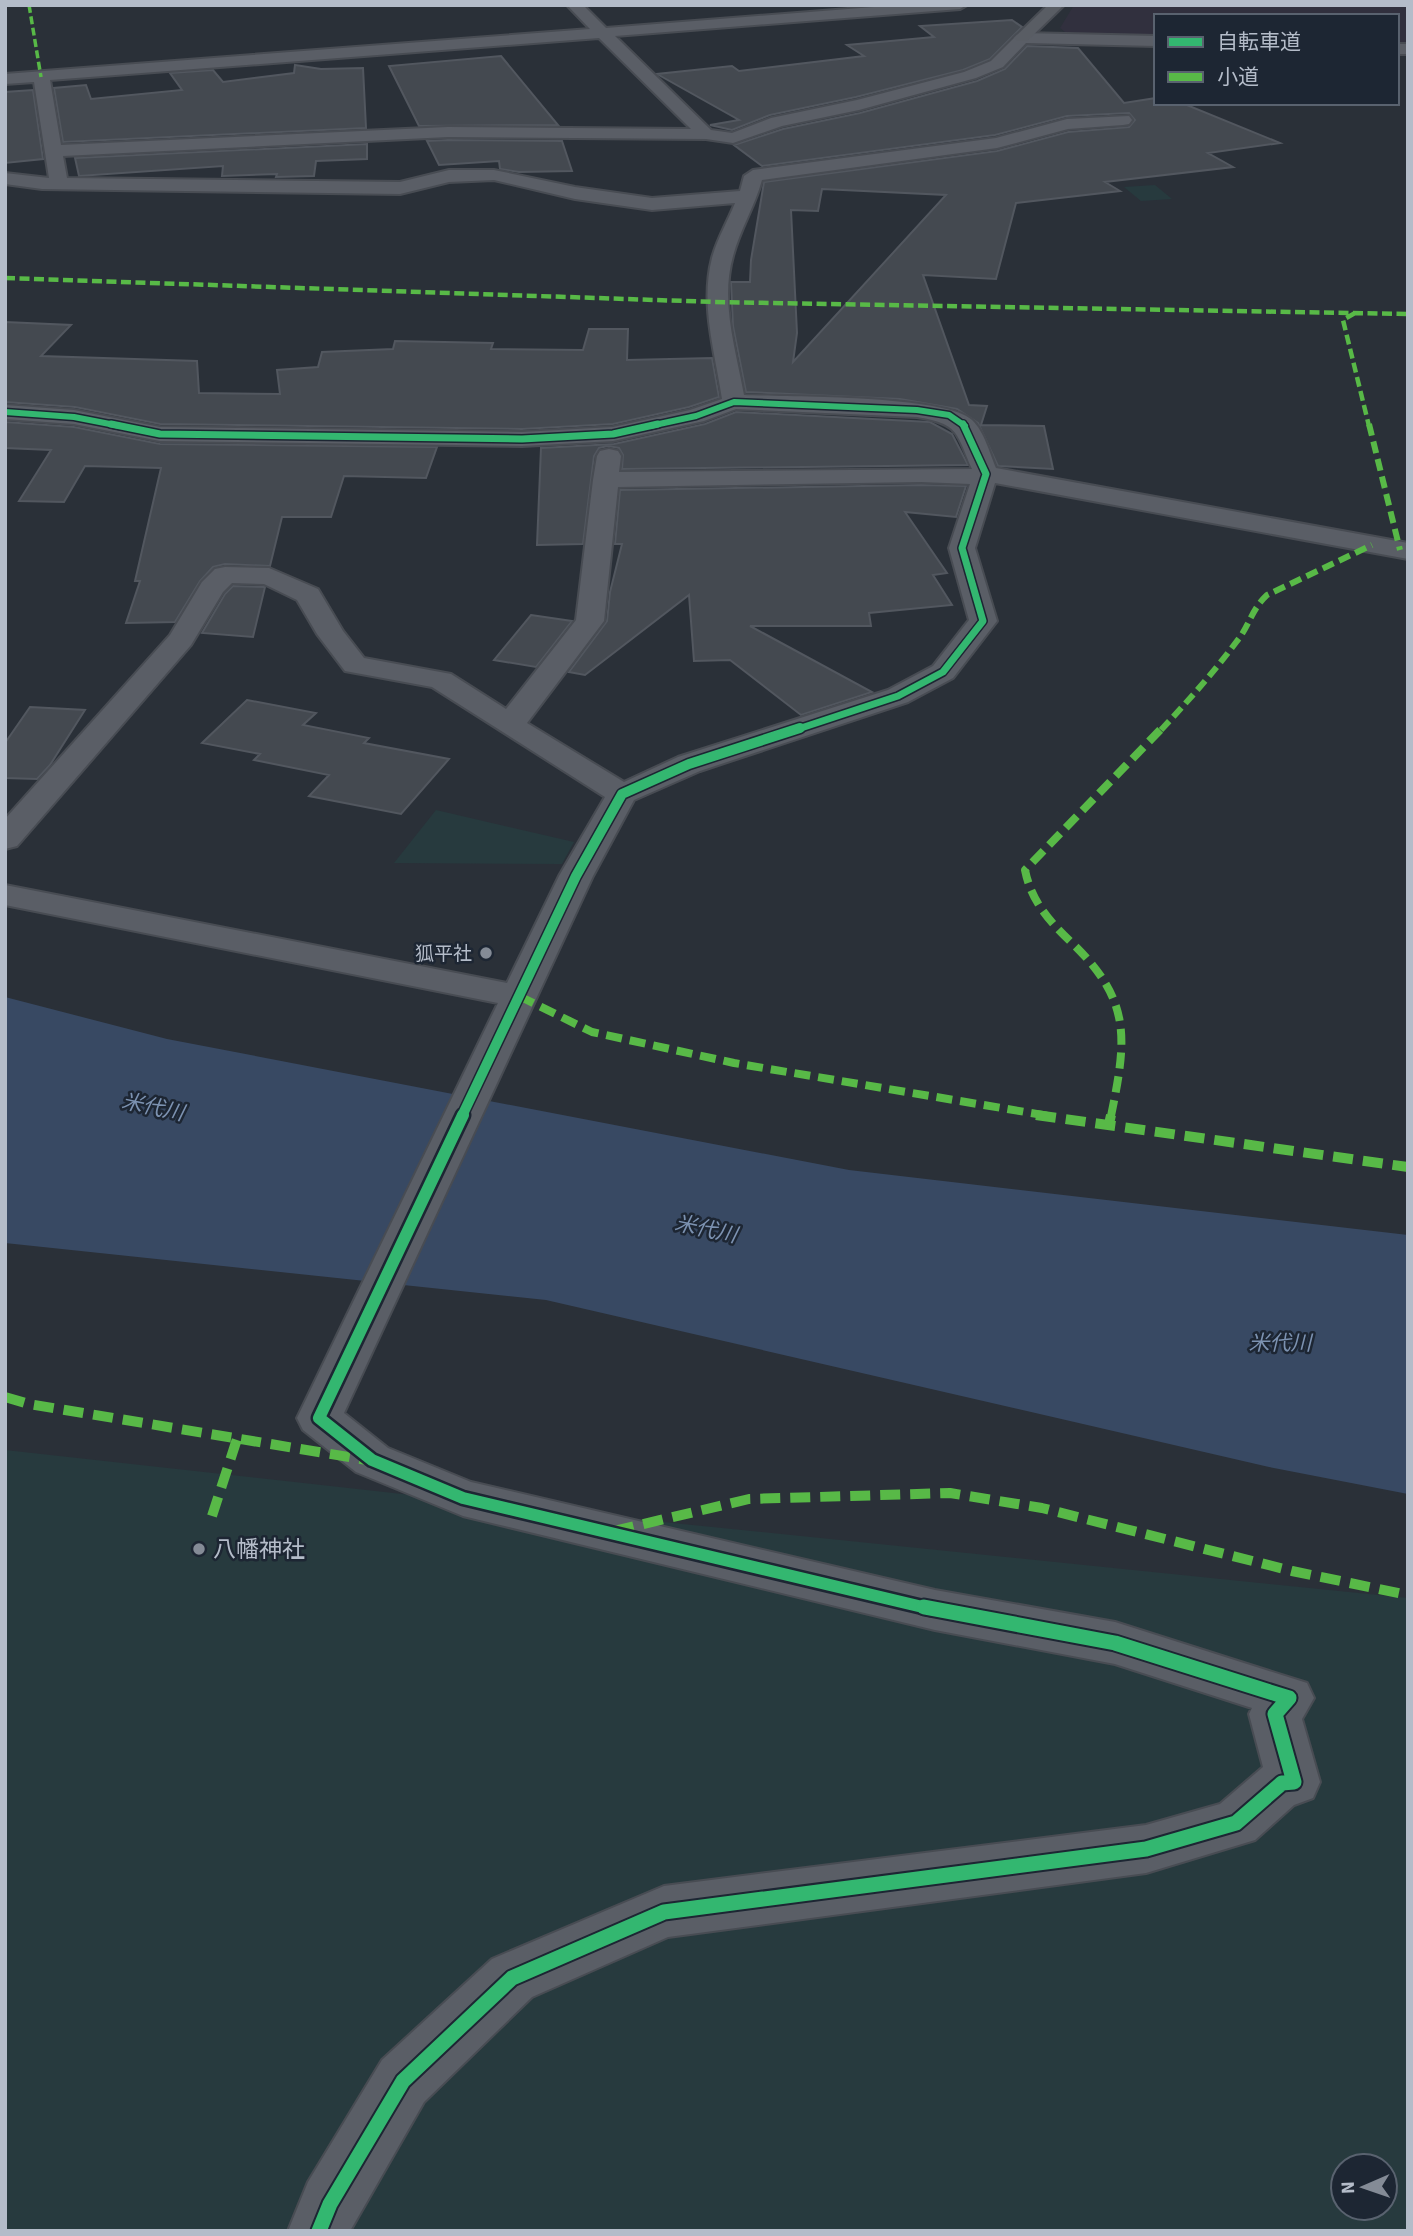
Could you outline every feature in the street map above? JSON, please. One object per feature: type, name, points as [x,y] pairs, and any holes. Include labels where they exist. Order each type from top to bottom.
[{"type":"street","points":[[573,5],[599,33],[743,166]]},
{"type":"street","points":[[5,79],[960,5]]},
{"type":"street","points":[[734,402],[715,302],[721,260],[732,226],[743,166],[777,122],[859,105],[970,75],[997,64],[1057,5]]},
{"type":"street","points":[[1021,38],[1154,41]]},
{"type":"street","points":[[41,77],[59,183]]},
{"type":"street","points":[[5,178],[59,183],[400,188],[449,176],[494,175],[575,193],[652,204],[743,166],[996,143],[1067,124],[1123,120]]},
{"type":"street","points":[[54,151],[460,131],[706,134]]},
{"type":"street","points":[[114,184],[127,166],[129,147]]},
{"type":"street","points":[[5,412],[74,417],[160,434],[522,439],[612,434],[696,416],[734,402],[917,410],[948,415],[965,426],[986,474],[962,548],[983,621],[943,672],[898,696],[689,764],[622,794],[576,876],[319,1418],[372,1460],[463,1498],[935,1610],[1115,1643],[1289,1698],[1275,1714],[1294,1782],[1282,1783],[1236,1823],[1146,1849],[664,1912],[512,1978],[403,2081],[330,2204],[319,2231]]},
{"type":"street","points":[[510,725],[590,621],[612,434]]},
{"type":"street","points":[[605,480],[908,475],[963,478],[986,474],[1408,551]]},
{"type":"street","points":[[5,839],[181,639],[212,588],[225,575],[269,576],[308,595],[331,634],[355,665],[441,680],[622,794]]},
{"type":"street","points":[[5,895],[519,996]]},
{"type":"shaded area","points":[[1074,5],[1408,5],[1408,46],[1399,46],[1399,14],[1154,14],[1154,39],[1070,36],[1060,28]]},
{"type":"green space","points":[[1155,185],[1172,199],[1141,201],[1124,187]]},
{"type":"green space","points":[[436,810],[574,842],[562,864],[394,863]]},
{"type":"green space","points":[[5,1450],[565,1512],[1408,1598],[1408,2231],[5,2231]]},
{"type":"water","name":"米代川","points":[[5,997],[167,1039],[849,1170],[1408,1235],[1408,1494],[1269,1467],[546,1300],[5,1243]]},
{"type":"building","points":[[1012,20],[1022,27],[990,59],[963,70],[770,115],[732,130],[710,125],[739,120],[657,74],[732,66],[739,71],[864,56],[847,45],[934,37],[920,26]]},
{"type":"building","points":[[1027,46],[1078,48],[1124,103],[1154,98],[1154,105],[1187,105],[1280,143],[1208,153],[1233,167],[1105,182],[1120,191],[1016,203],[996,279],[923,275],[969,405],[987,406],[981,425],[1044,426],[1053,469],[998,466],[978,423],[957,409],[900,399],[746,392],[733,326],[731,282],[750,282],[764,182],[997,151],[1068,132],[1129,127],[1135,120],[1129,113],[1067,116],[995,135],[762,166],[734,145],[783,129],[860,113],[977,81],[1005,69]],"holes":[[[822,189],[946,195],[793,362],[797,333],[791,210],[818,211]]]},
{"type":"building","points":[[501,56],[558,125],[419,126],[389,66]]},
{"type":"building","points":[[295,65],[321,69],[363,68],[366,128],[63,142],[54,88],[86,85],[91,99],[182,90],[170,73],[213,70],[223,82],[294,73]]},
{"type":"building","points":[[33,90],[43,159],[5,163],[5,92]]},
{"type":"building","points":[[427,141],[562,141],[572,171],[519,172],[500,169],[499,161],[439,165]]},
{"type":"building","points":[[367,144],[367,159],[316,161],[314,176],[222,176],[223,166],[79,176],[75,158]]},
{"type":"building","points":[[5,322],[71,325],[41,356],[197,361],[199,393],[280,394],[277,370],[318,367],[322,352],[393,349],[395,341],[493,343],[491,349],[583,350],[589,329],[628,329],[627,360],[712,358],[719,397],[689,407],[613,424],[522,429],[160,424],[75,407],[5,402]]},
{"type":"building","points":[[736,412],[930,422],[952,434],[968,465],[622,469],[623,455],[619,448],[608,446],[599,448],[594,456],[583,544],[537,545],[541,448],[614,444],[705,424]]},
{"type":"building","points":[[5,422],[74,427],[160,444],[437,447],[426,478],[344,476],[331,517],[282,517],[270,566],[225,564],[213,567],[200,581],[175,622],[126,623],[140,581],[135,581],[161,468],[85,466],[64,502],[19,501],[51,450],[5,448]]},
{"type":"building","points":[[966,486],[956,517],[905,512],[947,573],[933,575],[952,605],[869,613],[871,626],[750,626],[872,692],[801,715],[730,660],[694,661],[689,595],[585,675],[569,672],[607,621],[610,592],[622,544],[615,544],[620,490]]},
{"type":"building","points":[[233,586],[265,587],[253,637],[202,633],[225,594]]},
{"type":"building","points":[[531,615],[572,621],[536,667],[494,660]]},
{"type":"building","points":[[247,700],[316,713],[303,725],[369,738],[364,743],[449,759],[401,814],[309,796],[329,775],[254,760],[260,754],[202,743]]},
{"type":"building","points":[[30,707],[85,710],[50,765],[37,779],[5,778],[5,743]]},
{"type":"marked path","points":[[29,5],[41,77]]},
{"type":"marked path","points":[[5,278],[715,302],[1408,314]]},
{"type":"marked path","points":[[1355,313],[1343,320],[1400,550]]},
{"type":"marked path","points":[[1109,1124],[1121,1060],[1122,1023],[1107,986],[1096,968],[1034,899],[1025,870],[1192,697],[1240,638],[1255,606],[1267,595],[1372,545]]},
{"type":"marked path","points":[[519,996],[592,1032],[734,1063],[997,1109],[1408,1167]]},
{"type":"marked path","points":[[5,1397],[29,1404],[367,1460]]},
{"type":"marked path","points":[[212,1516],[237,1439]]},
{"type":"marked path","points":[[614,1531],[749,1499],[950,1493],[1042,1508],[1292,1571],[1408,1595]]},
{"type":"cycle path","points":[[5,412],[74,417],[160,434],[522,439],[613,434],[696,416],[734,402],[917,410],[949,415],[965,426],[986,474],[962,548],[983,621],[943,672],[898,696],[689,764],[622,794],[576,876],[319,1418],[372,1460],[463,1498],[935,1610],[1115,1643],[1289,1698],[1275,1714],[1294,1782],[1282,1783],[1236,1823],[1146,1849],[664,1912],[512,1978],[403,2081],[330,2204],[319,2231]]},
{"type":"place","name":"狐平社","points":[[486,953]]},
{"type":"place","name":"八幡神社","points":[[199,1549]]}]
